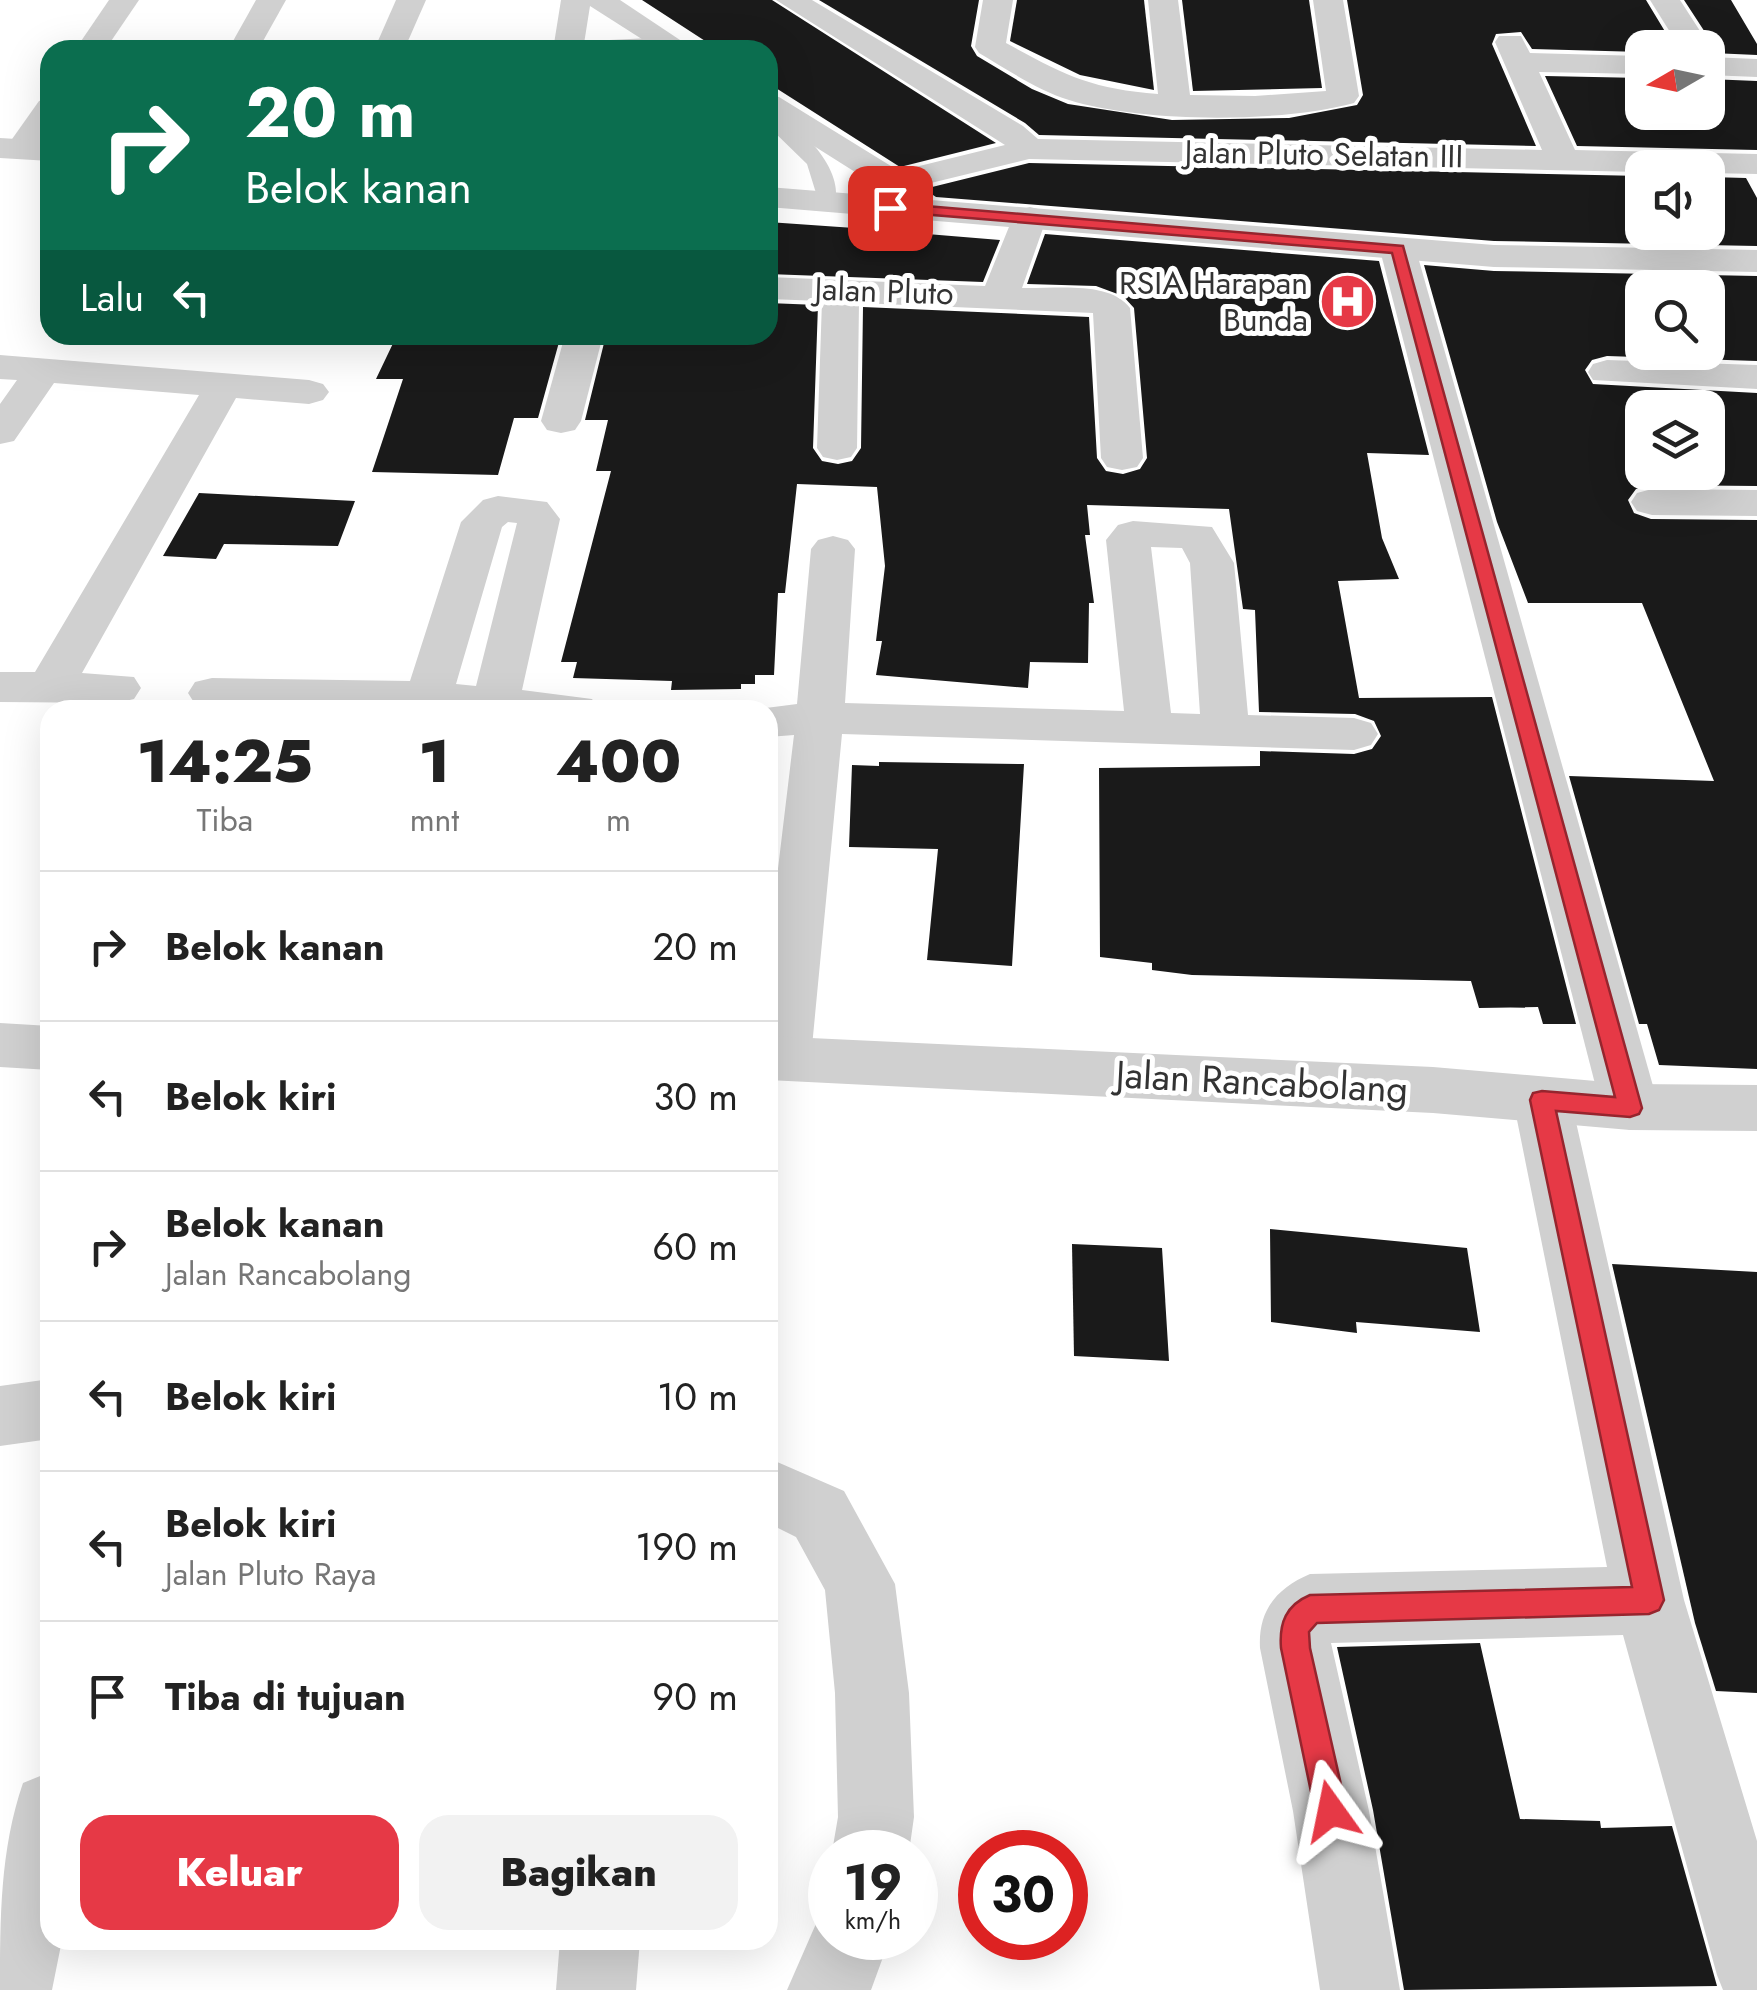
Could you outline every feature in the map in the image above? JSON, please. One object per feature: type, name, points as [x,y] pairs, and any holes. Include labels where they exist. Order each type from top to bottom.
[{"type":"street","points":[[97,40],[124,0]]},
{"type":"street","points":[[248,40],[271,0]]},
{"type":"street","points":[[393,40],[411,0]]},
{"type":"street","points":[[791,0],[1011,133],[1029,148]]},
{"type":"street","points":[[998,0],[990,47],[1079,93],[1175,104],[1320,104],[1343,96],[1328,0]]},
{"type":"street","points":[[1163,0],[1175,104]]},
{"type":"street","points":[[1666,0],[1685,30]]},
{"type":"street","points":[[574,40],[602,1],[662,40]]},
{"type":"street","points":[[1562,158],[1508,38],[1625,62]]},
{"type":"street","points":[[1725,67],[1757,68]]},
{"type":"street","points":[[778,111],[890,187]]},
{"type":"street","points":[[24,149],[40,124]]},
{"type":"street","name":"Jalan Pluto Selatan III","points":[[890,187],[1029,148],[1757,164]]},
{"type":"street","points":[[778,196],[890,187],[1030,217],[1398,250],[1757,262]]},
{"type":"street","points":[[1000,296],[1030,217]]},
{"type":"street","points":[[1398,250],[1622,1073]]},
{"type":"street","name":"Jalan Pluto","points":[[778,288],[1096,300],[1111,308],[1122,458]]},
{"type":"street","points":[[837,448],[841,289]]},
{"type":"street","points":[[561,422],[581,345]]},
{"type":"street","points":[[0,366],[309,392]]},
{"type":"street","points":[[0,432],[44,370]]},
{"type":"street","points":[[1607,372],[1757,377]]},
{"type":"street","points":[[49,689],[224,385]]},
{"type":"street","points":[[1652,502],[1757,503]]},
{"type":"street","points":[[429,698],[486,515],[498,509],[532,511],[539,519],[496,700]]},
{"type":"street","points":[[1150,726],[1128,540],[1133,534],[1145,532],[1197,536],[1212,563],[1225,729]]},
{"type":"street","points":[[778,1005],[794,720],[833,549]]},
{"type":"street","points":[[0,687],[117,688]]},
{"type":"street","points":[[212,693],[448,700]]},
{"type":"street","points":[[794,720],[1354,734]]},
{"type":"street","points":[[0,1045],[40,1047]]},
{"type":"street","name":"Jalan Rancabolang","points":[[778,1058],[1451,1092],[1542,1100],[1622,1073],[1757,1108]]},
{"type":"street","points":[[1542,1100],[1649,1600],[1757,1974]]},
{"type":"street","points":[[0,1416],[40,1410]]},
{"type":"street","points":[[778,1495],[820,1514],[860,1584],[872,1693],[874,1830]]},
{"type":"street","points":[[1360,1990],[1331,1811],[1294,1627],[1310,1609],[1649,1600]]},
{"type":"street","points":[[12,1990],[40,1857]]},
{"type":"street","points":[[596,1990],[599,1950]]},
{"type":"street","points":[[827,1990],[842,1960]]},
{"type":"lane","points":[[778,125],[812,153],[826,191]]},
{"type":"building","points":[[642,0],[772,0],[996,143],[900,167],[778,89],[778,40],[704,40]]},
{"type":"building","points":[[819,0],[979,0],[971,46],[977,56],[1032,89],[1068,104],[1172,120],[1289,118],[1357,105],[1363,95],[1347,0],[1646,0],[1664,30],[1625,30],[1625,52],[1532,49],[1521,32],[1496,34],[1492,44],[1536,146],[1039,135]]},
{"type":"building","points":[[1017,0],[1144,0],[1154,90],[1080,75],[1010,41]]},
{"type":"building","points":[[1182,0],[1309,0],[1322,88],[1193,91]]},
{"type":"building","points":[[1684,0],[1731,0],[1757,44],[1757,55],[1725,54],[1725,30],[1704,30]]},
{"type":"building","points":[[1545,76],[1625,78],[1625,130],[1725,130],[1725,80],[1757,81],[1757,150],[1577,146]]},
{"type":"building","points":[[1029,163],[1625,176],[1625,243],[1494,241],[936,197],[924,189]]},
{"type":"building","points":[[1725,177],[1746,178],[1757,198],[1757,246],[1725,245]]},
{"type":"building","points":[[778,223],[1000,240],[983,282],[778,274]]},
{"type":"building","points":[[1045,234],[1379,261],[1429,455],[1367,453],[1382,538],[1399,579],[1338,581],[1359,698],[1492,697],[1576,1024],[1543,1024],[1538,1007],[1479,1008],[1471,981],[1192,975],[1152,970],[1152,963],[1100,957],[1099,768],[1260,766],[1260,751],[1354,754],[1372,749],[1381,736],[1374,721],[1355,714],[1259,712],[1255,610],[1243,609],[1229,509],[1087,505],[1090,535],[1085,535],[1094,603],[1089,603],[1088,663],[1030,662],[1028,688],[876,675],[882,641],[876,641],[885,566],[877,487],[797,484],[785,593],[778,593],[774,675],[755,675],[755,684],[741,684],[741,689],[671,690],[672,681],[573,678],[577,662],[561,662],[611,471],[596,471],[608,420],[585,420],[604,345],[778,345],[778,303],[818,305],[813,448],[822,461],[838,464],[852,461],[861,448],[863,307],[1089,317],[1097,458],[1106,471],[1123,474],[1140,469],[1147,458],[1134,308],[1123,296],[1096,286],[1027,284]]},
{"type":"building","points":[[1424,265],[1494,271],[1625,273],[1625,357],[1592,360],[1585,370],[1593,384],[1702,390],[1625,390],[1625,490],[1635,490],[1628,500],[1634,513],[1651,519],[1757,520],[1757,1069],[1659,1065],[1647,1024],[1639,1024],[1569,776],[1714,781],[1642,603],[1528,603],[1497,522]]},
{"type":"building","points":[[1725,275],[1757,276],[1757,361],[1725,360]]},
{"type":"building","points":[[392,345],[558,345],[538,418],[514,418],[498,475],[372,472],[403,379],[376,379]]},
{"type":"building","points":[[1725,391],[1757,393],[1757,486],[1725,486]]},
{"type":"building","points":[[199,493],[355,501],[338,546],[224,544],[216,559],[163,556]]},
{"type":"building","points":[[879,762],[1024,764],[1012,966],[927,960],[938,849],[849,847],[852,765],[879,766]]},
{"type":"building","points":[[1270,1229],[1467,1248],[1480,1332],[1356,1322],[1357,1333],[1271,1322]]},
{"type":"building","points":[[1072,1244],[1162,1248],[1169,1361],[1074,1356]]},
{"type":"building","points":[[1612,1264],[1757,1272],[1757,1693],[1716,1691],[1695,1623]]},
{"type":"building","points":[[1480,1643],[1520,1819],[1600,1821],[1601,1828],[1672,1826],[1717,1986],[1404,1990],[1373,1810],[1337,1647]]},
{"type":"place","name":"RSIA Harapan Bunda","points":[[1347,301]]},
{"type":"route","points":[[890,208],[1398,250],[1630,1108],[1542,1100],[1649,1600],[1310,1609],[1294,1627],[1296,1648],[1331,1811]]}]
